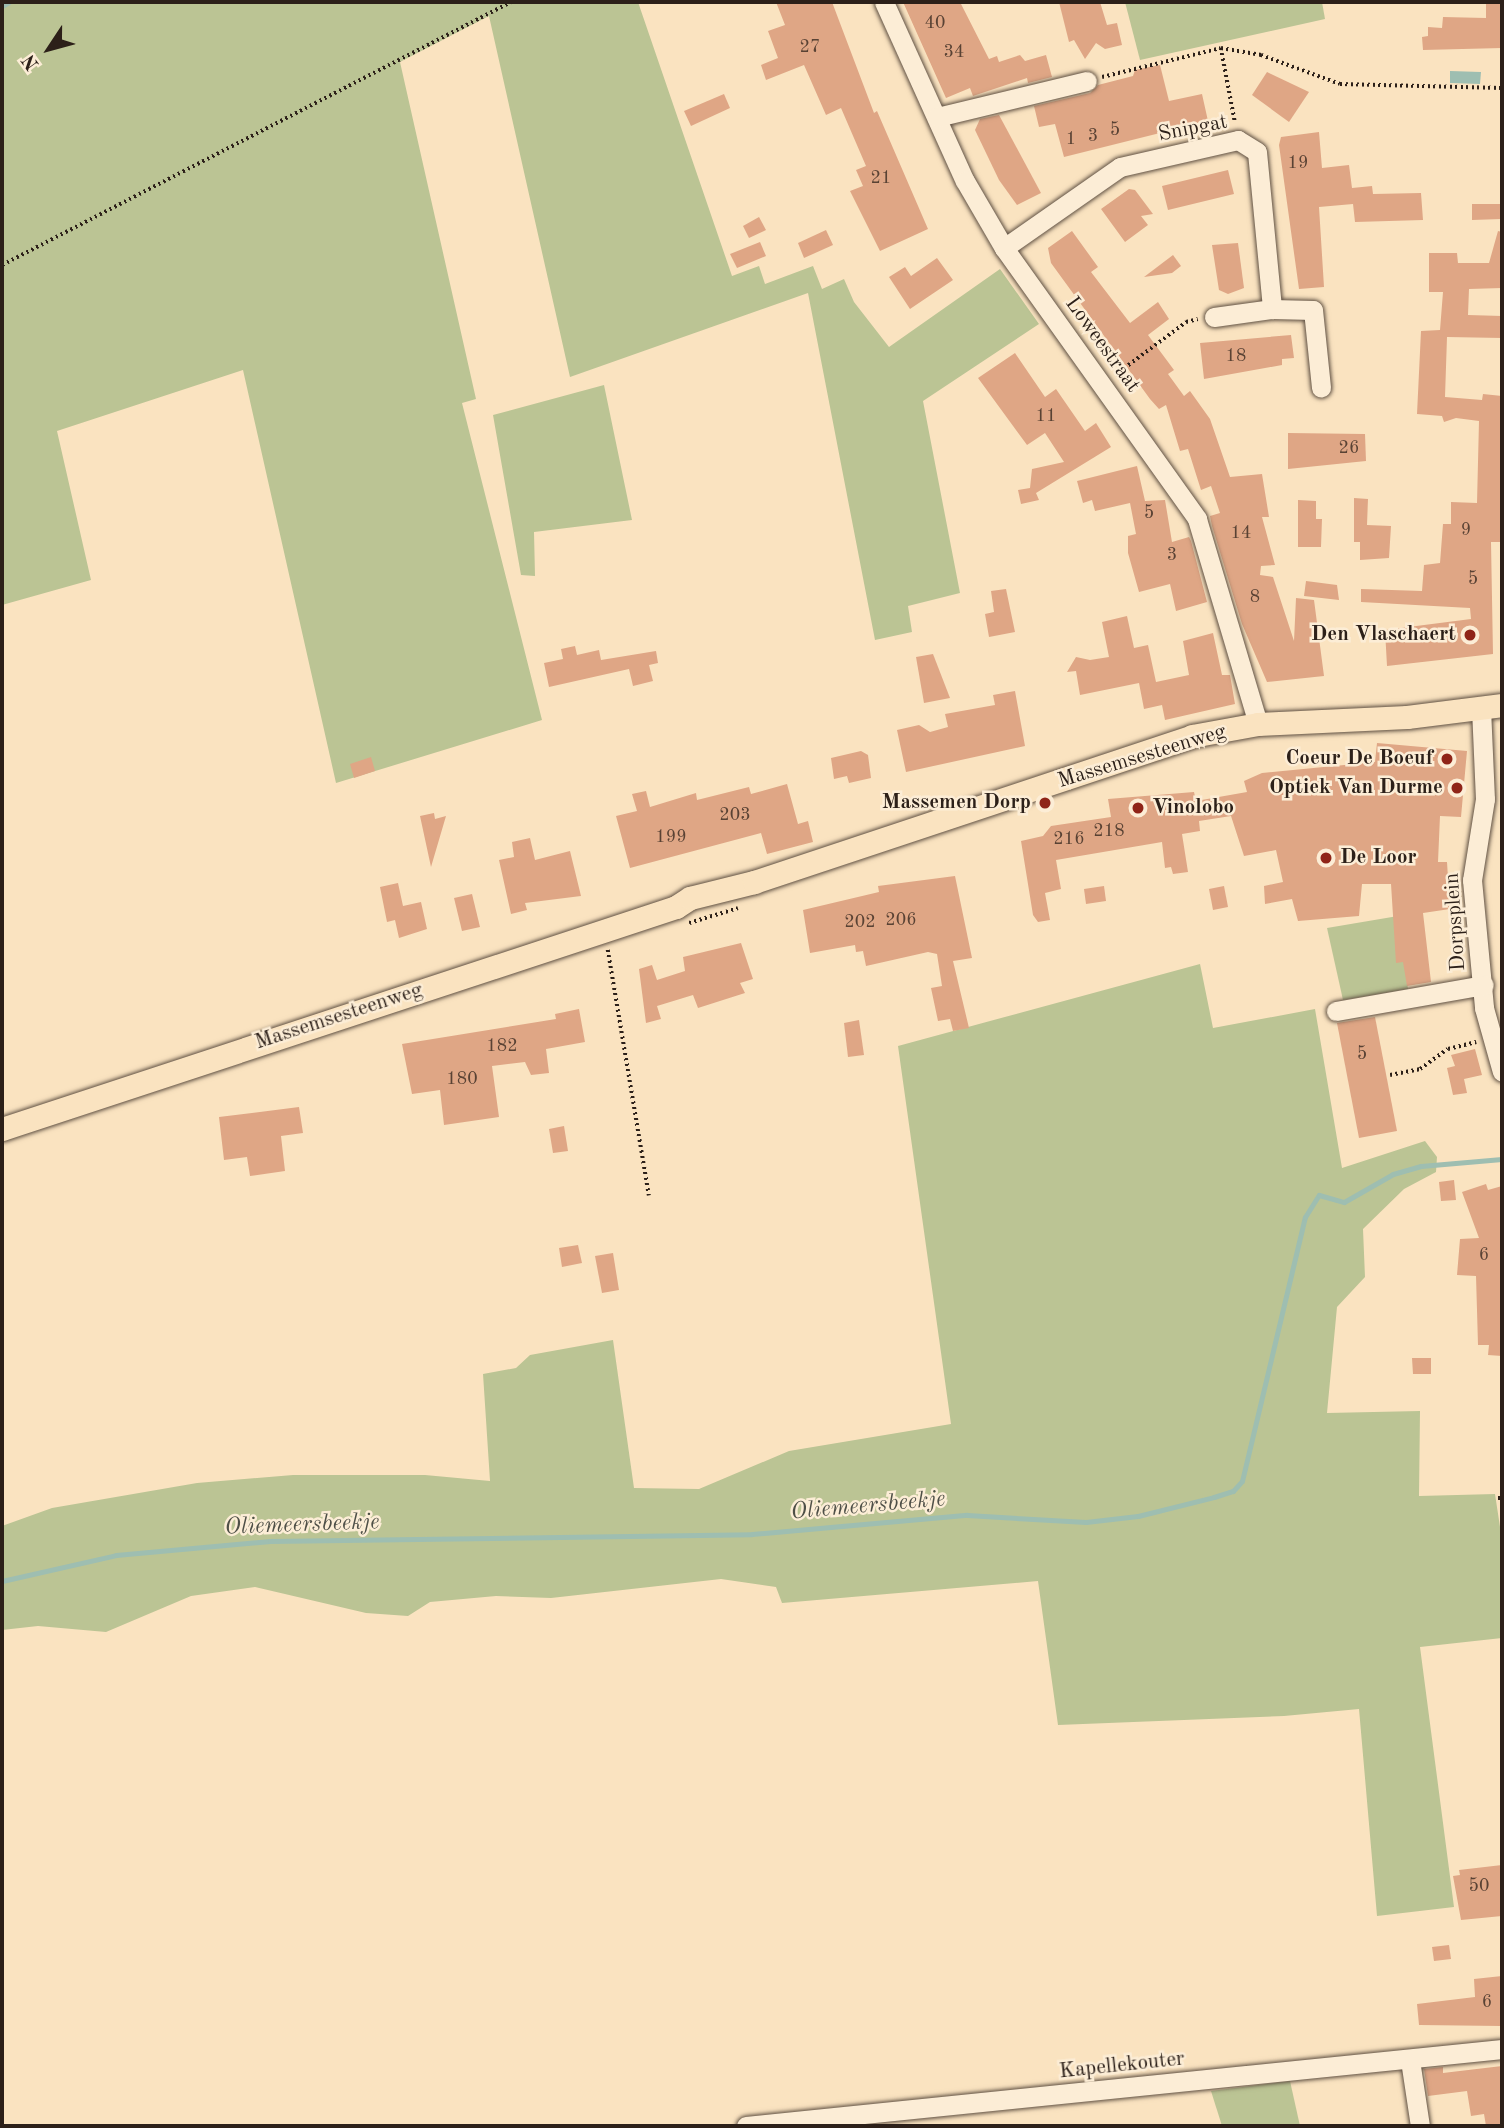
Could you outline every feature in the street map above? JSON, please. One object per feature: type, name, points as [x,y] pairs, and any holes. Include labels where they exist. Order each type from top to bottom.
[{"type":"main road","name":"Massemsesteenweg","points":[[2,1129],[676,907],[690,898],[754,882],[1192,736],[1258,724],[1492,706]]},
{"type":"street","name":"Loweestraat","points":[[884,2],[965,181],[1004,247],[1197,519],[1258,724]]},
{"type":"street","points":[[937,117],[1087,81]]},
{"type":"street","name":"Snipgat","points":[[1004,247],[1120,167],[1238,141],[1257,152],[1272,309]]},
{"type":"street","points":[[1213,317],[1272,309],[1313,310],[1321,388]]},
{"type":"street","name":"Dorpsplein","points":[[1492,706],[1485,799],[1472,880],[1484,985],[1493,1004],[1492,1039],[1502,1072]]},
{"type":"street","points":[[1336,1011],[1484,985]]},
{"type":"street","name":"Kapellekouter","points":[[746,2126],[890,2119],[1502,2049]]},
{"type":"street","points":[[1410,2060],[1420,2126]]},
{"type":"path","points":[[2,265],[511,2]]},
{"type":"path","points":[[1221,48],[1238,141]]},
{"type":"path","points":[[1087,81],[1221,48],[1261,55],[1340,84],[1502,88]]},
{"type":"path","points":[[1102,385],[1186,322],[1213,317]]},
{"type":"path","points":[[604,931],[649,1196]]},
{"type":"path","points":[[1390,1076],[1420,1069],[1448,1049],[1492,1039]]},
{"type":"green space","points":[[2,2],[638,2],[732,276],[759,266],[765,284],[813,266],[822,289],[844,279],[854,302],[889,347],[1000,269],[1039,324],[923,401],[960,593],[908,606],[912,632],[875,640],[808,293],[570,377],[489,16],[400,62],[476,399],[462,403],[542,720],[336,783],[243,370],[57,431],[91,580],[2,605]]},
{"type":"green space","points":[[1125,2],[1322,2],[1325,19],[1140,60]]},
{"type":"green space","points":[[604,385],[632,520],[534,532],[535,576],[521,575],[493,415]]},
{"type":"green space","points":[[1398,916],[1408,989],[1343,1000],[1327,928]]},
{"type":"green space","points":[[1200,964],[1213,1028],[1315,1009],[1342,1168],[1425,1141],[1437,1157],[1436,1172],[1404,1189],[1363,1229],[1365,1277],[1337,1307],[1327,1413],[1420,1411],[1419,1496],[1495,1494],[1502,1540],[1502,1638],[1420,1647],[1454,1907],[1377,1916],[1359,1709],[1284,1716],[1058,1725],[1038,1581],[782,1603],[776,1587],[721,1579],[551,1598],[496,1596],[430,1602],[408,1616],[366,1613],[255,1587],[191,1596],[106,1632],[38,1626],[2,1630],[2,1526],[52,1508],[197,1483],[293,1475],[425,1475],[490,1481],[483,1374],[516,1368],[530,1355],[613,1340],[634,1488],[699,1489],[789,1451],[951,1424],[898,1046]]},
{"type":"green space","points":[[1290,2081],[1300,2126],[1222,2126],[1211,2091]]},
{"type":"shaded area","points":[[1450,71],[1481,72],[1480,84],[1450,83]]},
{"type":"building","points":[[776,2],[832,2],[874,113],[877,111],[928,229],[880,251],[850,191],[863,186],[856,170],[866,166],[841,108],[826,115],[804,65],[766,80],[761,65],[778,58],[768,31],[785,25]]},
{"type":"building","points":[[903,2],[960,2],[989,59],[997,56],[999,62],[1020,55],[1025,61],[1046,55],[1052,77],[1028,83],[1027,78],[973,96],[970,88],[946,98]]},
{"type":"building","points":[[1059,2],[1100,2],[1107,25],[1117,23],[1122,45],[1105,49],[1096,43],[1085,59],[1074,40],[1069,42]]},
{"type":"building","points":[[1486,3],[1502,4],[1502,48],[1423,50],[1422,37],[1428,36],[1428,27],[1442,28],[1443,17],[1486,18]]},
{"type":"building","points":[[1160,65],[1169,101],[1202,94],[1208,121],[1064,157],[1055,124],[1039,127],[1034,106],[1090,93],[1098,85],[1133,76],[1135,70]]},
{"type":"building","points":[[1267,72],[1309,92],[1289,122],[1252,95]]},
{"type":"building","points":[[724,94],[730,108],[691,126],[684,111]]},
{"type":"building","points":[[999,115],[1041,193],[1017,205],[999,180],[975,130],[980,119]]},
{"type":"building","points":[[1319,132],[1322,168],[1349,165],[1352,188],[1372,186],[1373,194],[1421,193],[1423,220],[1355,222],[1353,204],[1319,207],[1324,287],[1299,289],[1279,145],[1281,137]]},
{"type":"building","points":[[1228,170],[1234,194],[1168,210],[1162,186]]},
{"type":"building","points":[[1129,189],[1135,190],[1153,214],[1141,216],[1148,225],[1125,242],[1101,209]]},
{"type":"building","points":[[1472,204],[1502,204],[1502,219],[1472,220]]},
{"type":"building","points":[[759,217],[766,230],[749,238],[743,226]]},
{"type":"building","points":[[826,230],[833,245],[804,258],[798,243]]},
{"type":"building","points":[[1072,231],[1098,267],[1091,272],[1130,323],[1158,302],[1169,319],[1148,335],[1174,370],[1168,374],[1184,396],[1190,391],[1210,419],[1230,477],[1262,474],[1269,517],[1262,517],[1275,565],[1261,566],[1260,575],[1273,577],[1294,641],[1296,598],[1314,600],[1324,676],[1267,682],[1242,624],[1212,526],[1210,516],[1220,513],[1211,486],[1201,490],[1188,449],[1180,451],[1166,405],[1159,409],[1150,399],[1051,263],[1048,248]]},
{"type":"building","points":[[1498,231],[1502,232],[1502,288],[1469,289],[1468,315],[1502,316],[1502,338],[1447,337],[1445,397],[1482,400],[1483,394],[1502,396],[1502,542],[1491,542],[1493,654],[1387,666],[1385,630],[1471,619],[1470,608],[1361,602],[1361,589],[1422,591],[1424,565],[1440,563],[1443,524],[1451,524],[1451,502],[1477,503],[1479,421],[1456,418],[1444,422],[1442,416],[1417,414],[1421,331],[1440,330],[1443,292],[1429,292],[1429,253],[1457,253],[1458,263],[1489,263]]},
{"type":"building","points":[[760,242],[766,256],[737,268],[730,254]]},
{"type":"building","points":[[1238,243],[1244,288],[1228,294],[1219,290],[1212,245]]},
{"type":"building","points":[[1173,255],[1181,266],[1172,273],[1144,277]]},
{"type":"building","points":[[937,258],[953,280],[910,309],[889,277],[905,267],[911,276]]},
{"type":"building","points":[[1291,335],[1294,358],[1282,359],[1282,365],[1204,379],[1200,343]]},
{"type":"building","points":[[1015,353],[1045,397],[1056,389],[1085,431],[1096,423],[1111,447],[1036,493],[1039,500],[1021,504],[1018,490],[1030,488],[1032,469],[1064,462],[1045,433],[1027,445],[978,378]]},
{"type":"building","points":[[1288,433],[1365,434],[1366,461],[1288,469]]},
{"type":"building","points":[[1137,466],[1145,501],[1165,500],[1172,542],[1189,537],[1207,602],[1176,611],[1170,584],[1139,592],[1128,553],[1128,536],[1136,534],[1130,503],[1095,511],[1092,500],[1083,503],[1077,481]]},
{"type":"building","points":[[1354,498],[1368,499],[1367,525],[1391,526],[1389,558],[1360,560],[1360,542],[1354,542]]},
{"type":"building","points":[[1298,500],[1316,501],[1316,519],[1322,519],[1321,547],[1298,547]]},
{"type":"building","points":[[1306,581],[1337,585],[1339,600],[1304,596]]},
{"type":"building","points":[[1006,589],[1015,632],[989,637],[985,614],[994,612],[991,591]]},
{"type":"building","points":[[1127,616],[1134,648],[1148,645],[1156,682],[1189,675],[1183,641],[1213,633],[1222,675],[1230,675],[1235,704],[1165,720],[1162,705],[1144,709],[1139,683],[1080,695],[1076,671],[1067,672],[1076,657],[1090,660],[1109,657],[1102,622]]},
{"type":"building","points":[[575,646],[577,655],[599,650],[601,660],[656,651],[658,663],[649,665],[653,681],[633,686],[629,669],[549,687],[544,663],[563,659],[561,649]]},
{"type":"building","points":[[933,654],[950,698],[924,703],[916,657]]},
{"type":"building","points":[[1015,691],[1025,746],[906,772],[897,730],[919,725],[930,732],[948,727],[945,714],[995,705],[993,695]]},
{"type":"building","points":[[1377,743],[1467,751],[1461,817],[1440,816],[1438,862],[1447,862],[1450,909],[1423,913],[1431,982],[1407,986],[1403,962],[1396,963],[1391,884],[1362,884],[1359,916],[1298,921],[1292,899],[1265,904],[1264,886],[1283,882],[1276,850],[1244,856],[1231,816],[1199,821],[1200,831],[1182,834],[1188,872],[1173,874],[1171,867],[1165,868],[1162,842],[1056,860],[1061,889],[1045,893],[1050,920],[1038,922],[1033,915],[1021,841],[1043,836],[1051,826],[1111,817],[1108,799],[1194,792],[1196,801],[1247,792],[1244,781],[1262,773],[1375,762]]},
{"type":"building","points":[[861,751],[868,755],[871,778],[849,783],[847,776],[834,779],[831,758]]},
{"type":"building","points":[[371,757],[375,771],[354,778],[350,764]]},
{"type":"building","points":[[787,784],[798,824],[808,821],[813,842],[767,854],[761,833],[630,868],[616,816],[637,811],[632,794],[646,791],[650,807],[696,793],[697,800],[749,787],[751,794]]},
{"type":"building","points":[[434,813],[435,819],[446,816],[431,867],[420,816]]},
{"type":"building","points":[[530,838],[535,860],[570,851],[581,896],[525,903],[527,910],[511,914],[499,860],[514,857],[512,842]]},
{"type":"building","points":[[955,876],[972,958],[953,961],[969,1028],[953,1031],[950,1019],[938,1021],[931,988],[942,986],[937,954],[928,952],[866,966],[863,951],[856,952],[855,945],[810,953],[803,910],[879,892],[878,886]]},
{"type":"building","points":[[398,883],[403,906],[421,902],[427,929],[399,938],[395,920],[387,922],[380,887]]},
{"type":"building","points":[[1104,886],[1106,901],[1086,904],[1084,889]]},
{"type":"building","points":[[1224,886],[1228,907],[1213,910],[1209,889]]},
{"type":"building","points":[[472,894],[480,927],[462,931],[454,898]]},
{"type":"building","points":[[741,943],[753,979],[740,983],[745,993],[698,1008],[693,995],[657,1006],[661,1019],[646,1023],[639,969],[652,965],[657,980],[685,971],[683,957]]},
{"type":"building","points":[[579,1009],[585,1042],[546,1049],[549,1073],[531,1075],[525,1062],[492,1066],[499,1117],[444,1125],[440,1090],[412,1094],[402,1044],[556,1019],[555,1014]]},
{"type":"building","points":[[1375,1017],[1397,1131],[1359,1138],[1337,1023]]},
{"type":"building","points":[[859,1020],[864,1055],[848,1057],[844,1023]]},
{"type":"building","points":[[1475,1049],[1482,1075],[1464,1079],[1467,1093],[1453,1095],[1447,1068],[1455,1066],[1451,1055]]},
{"type":"building","points":[[299,1107],[303,1133],[281,1136],[285,1171],[250,1176],[247,1157],[224,1160],[219,1117]]},
{"type":"building","points":[[564,1126],[568,1151],[553,1153],[549,1129]]},
{"type":"building","points":[[1454,1180],[1456,1200],[1441,1201],[1439,1182]]},
{"type":"building","points":[[1486,1184],[1488,1190],[1502,1186],[1502,1356],[1488,1355],[1489,1345],[1478,1345],[1476,1276],[1457,1275],[1460,1239],[1479,1238],[1462,1192]]},
{"type":"building","points":[[578,1245],[582,1263],[562,1267],[559,1248]]},
{"type":"building","points":[[613,1253],[619,1290],[602,1293],[595,1256]]},
{"type":"building","points":[[1412,1358],[1431,1358],[1431,1374],[1413,1374]]},
{"type":"building","points":[[1502,1865],[1502,1916],[1461,1920],[1453,1876],[1460,1875],[1459,1870]]},
{"type":"building","points":[[1449,1945],[1451,1959],[1434,1961],[1432,1947]]},
{"type":"building","points":[[1502,1976],[1501,2026],[1419,2025],[1417,2004],[1475,1997],[1474,1979]]},
{"type":"building","points":[[1502,2066],[1502,2126],[1486,2126],[1484,2114],[1471,2116],[1467,2091],[1428,2096],[1424,2069],[1443,2067],[1443,2073]]},
{"type":"waterway","points":[[2,6],[9,2]]},
{"type":"waterway","name":"Oliemeersbeekje","points":[[2,1581],[116,1555],[270,1541],[752,1534],[967,1515],[1086,1522],[1138,1516],[1214,1497],[1233,1491],[1242,1481],[1305,1217],[1319,1195],[1344,1202],[1393,1174],[1421,1166],[1502,1159]]},
{"type":"place","name":"Den Vlaschaert","points":[[1470,635]]},
{"type":"place","name":"Coeur De Boeuf","points":[[1447,759]]},
{"type":"place","name":"Optiek Van Durme","points":[[1457,788]]},
{"type":"place","name":"Massemen Dorp","points":[[1045,803]]},
{"type":"place","name":"Vinolobo","points":[[1138,808]]},
{"type":"place","name":"De Loor","points":[[1326,858]]}]
